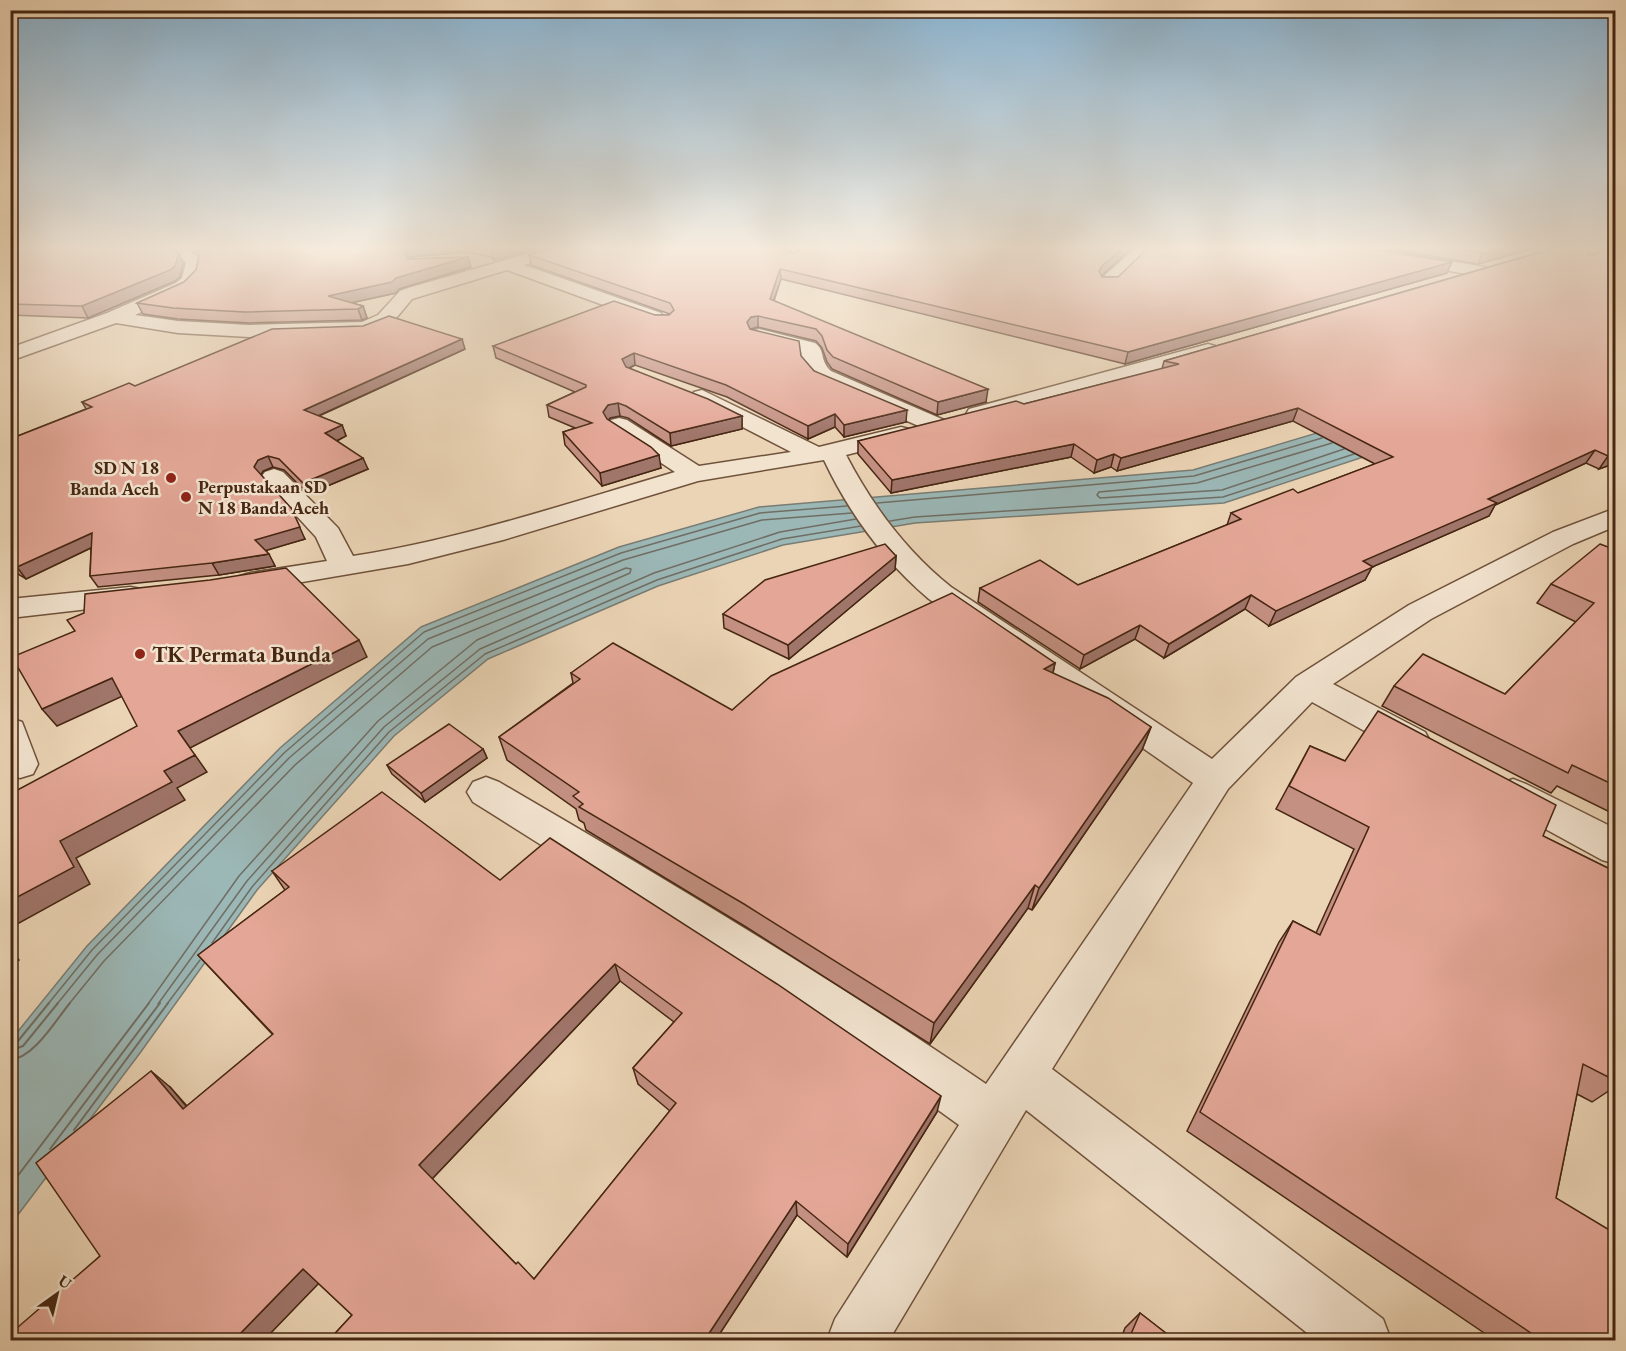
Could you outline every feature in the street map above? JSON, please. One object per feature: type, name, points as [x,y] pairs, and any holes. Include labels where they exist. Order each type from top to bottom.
[{"type":"street","points":[[10,355],[133,309]]},
{"type":"street","points":[[114,317],[178,327],[249,331],[366,327],[385,319],[394,309]]},
{"type":"street","points":[[630,309],[663,320]]},
{"type":"street","points":[[759,335],[808,347],[811,349],[813,366],[822,376],[936,424]]},
{"type":"street","points":[[231,585],[408,556],[493,534],[695,474],[824,453],[1089,384],[1225,345]]},
{"type":"street","points":[[681,389],[824,453],[912,570],[940,593],[1215,779]]},
{"type":"street","points":[[619,425],[695,474]]},
{"type":"street","points":[[274,477],[328,534],[344,567]]},
{"type":"street","points":[[856,1341],[992,1118],[1215,779],[1308,686],[1420,612],[1578,545],[1616,516]]},
{"type":"street","points":[[10,609],[150,594]]},
{"type":"street","points":[[1308,686],[1441,756]]},
{"type":"street","points":[[10,731],[20,764]]},
{"type":"street","points":[[1482,777],[1616,848]]},
{"type":"street","points":[[486,792],[669,902],[880,1039],[992,1118]]},
{"type":"street","points":[[1020,1075],[1362,1341]]},
{"type":"water","points":[[1615,344],[1615,374],[1224,503],[915,523],[783,545],[658,586],[488,659],[394,736],[257,890],[140,1053],[11,1224],[11,1040],[87,946],[280,748],[421,627],[619,547],[759,507],[1193,470]]},
{"type":"building","points":[[192,309],[356,309],[244,312]]},
{"type":"building","points":[[592,309],[638,309],[655,315],[669,315],[674,310],[794,309],[988,389],[938,402],[833,357],[816,329],[758,316],[751,317],[747,322],[750,329],[799,341],[801,356],[814,371],[907,410],[844,425],[835,414],[808,426],[726,385],[634,353],[622,359],[626,367],[708,399],[742,416],[670,433],[626,406],[618,403],[608,405],[603,412],[607,419],[651,447],[659,455],[600,473],[563,432],[592,423],[547,405],[586,385],[493,346]]},
{"type":"building","points":[[948,309],[1283,309],[1128,352]]},
{"type":"building","points":[[1344,309],[1616,309],[1616,453],[1608,456],[1595,450],[1488,499],[1497,503],[1363,561],[1373,567],[1276,611],[1251,595],[1169,644],[1140,625],[1084,655],[980,588],[1040,560],[1078,585],[1241,519],[1231,513],[1293,489],[1298,493],[1393,457],[1298,408],[1121,458],[1114,454],[1097,460],[1074,444],[892,480],[858,441],[1016,401],[1024,404],[1179,364],[1164,361]]},
{"type":"building","name":"SD N 18 Banda Aceh","points":[[389,316],[462,339],[304,410],[342,425],[325,433],[363,458],[303,483],[279,459],[268,456],[258,460],[254,467],[291,508],[300,527],[255,540],[269,554],[212,563],[90,576],[92,533],[17,567],[10,563],[10,439],[92,407],[82,402],[129,383],[135,386],[272,329],[363,326]]},
{"type":"building","points":[[885,544],[896,556],[788,645],[723,614],[765,580]]},
{"type":"building","points":[[1600,544],[1616,550],[1616,786],[1572,765],[1568,773],[1394,686],[1423,654],[1505,694],[1594,603],[1551,584]]},
{"type":"building","points":[[286,568],[359,640],[178,731],[195,755],[164,771],[172,782],[60,841],[74,867],[10,901],[10,794],[137,726],[112,678],[42,709],[12,657],[75,631],[67,620],[84,613],[85,594],[210,580]]},
{"type":"building","points":[[952,593],[1055,663],[1044,669],[1108,698],[1151,727],[1039,888],[1035,885],[934,1023],[744,904],[579,807],[583,804],[573,796],[579,792],[499,737],[580,679],[571,673],[613,643],[732,710],[771,676]]},
{"type":"building","points":[[1378,711],[1556,805],[1543,836],[1616,872],[1616,1081],[1583,1064],[1556,1198],[1616,1234],[1616,1341],[1543,1341],[1200,1112],[1293,921],[1320,935],[1369,827],[1289,786],[1310,746],[1345,761]]},
{"type":"building","points":[[449,724],[483,749],[421,793],[387,765]]},
{"type":"building","points":[[382,792],[500,880],[550,838],[777,984],[941,1096],[848,1244],[796,1201],[704,1341],[328,1341],[352,1315],[303,1269],[233,1341],[10,1341],[10,1334],[100,1256],[36,1163],[151,1071],[183,1109],[273,1034],[198,955],[289,887],[272,871]],"holes":[[[615,964],[682,1013],[633,1068],[676,1103],[534,1279],[518,1262],[516,1264],[419,1165]]]},
{"type":"building","points":[[1140,1313],[1176,1341],[1128,1341]]},
{"type":"place","name":"SD N 18 Banda Aceh","points":[[171,478]]},
{"type":"place","name":"Perpustakaan SD N 18 Banda Aceh","points":[[186,497]]},
{"type":"place","name":"TK Permata Bunda","points":[[140,654]]}]
